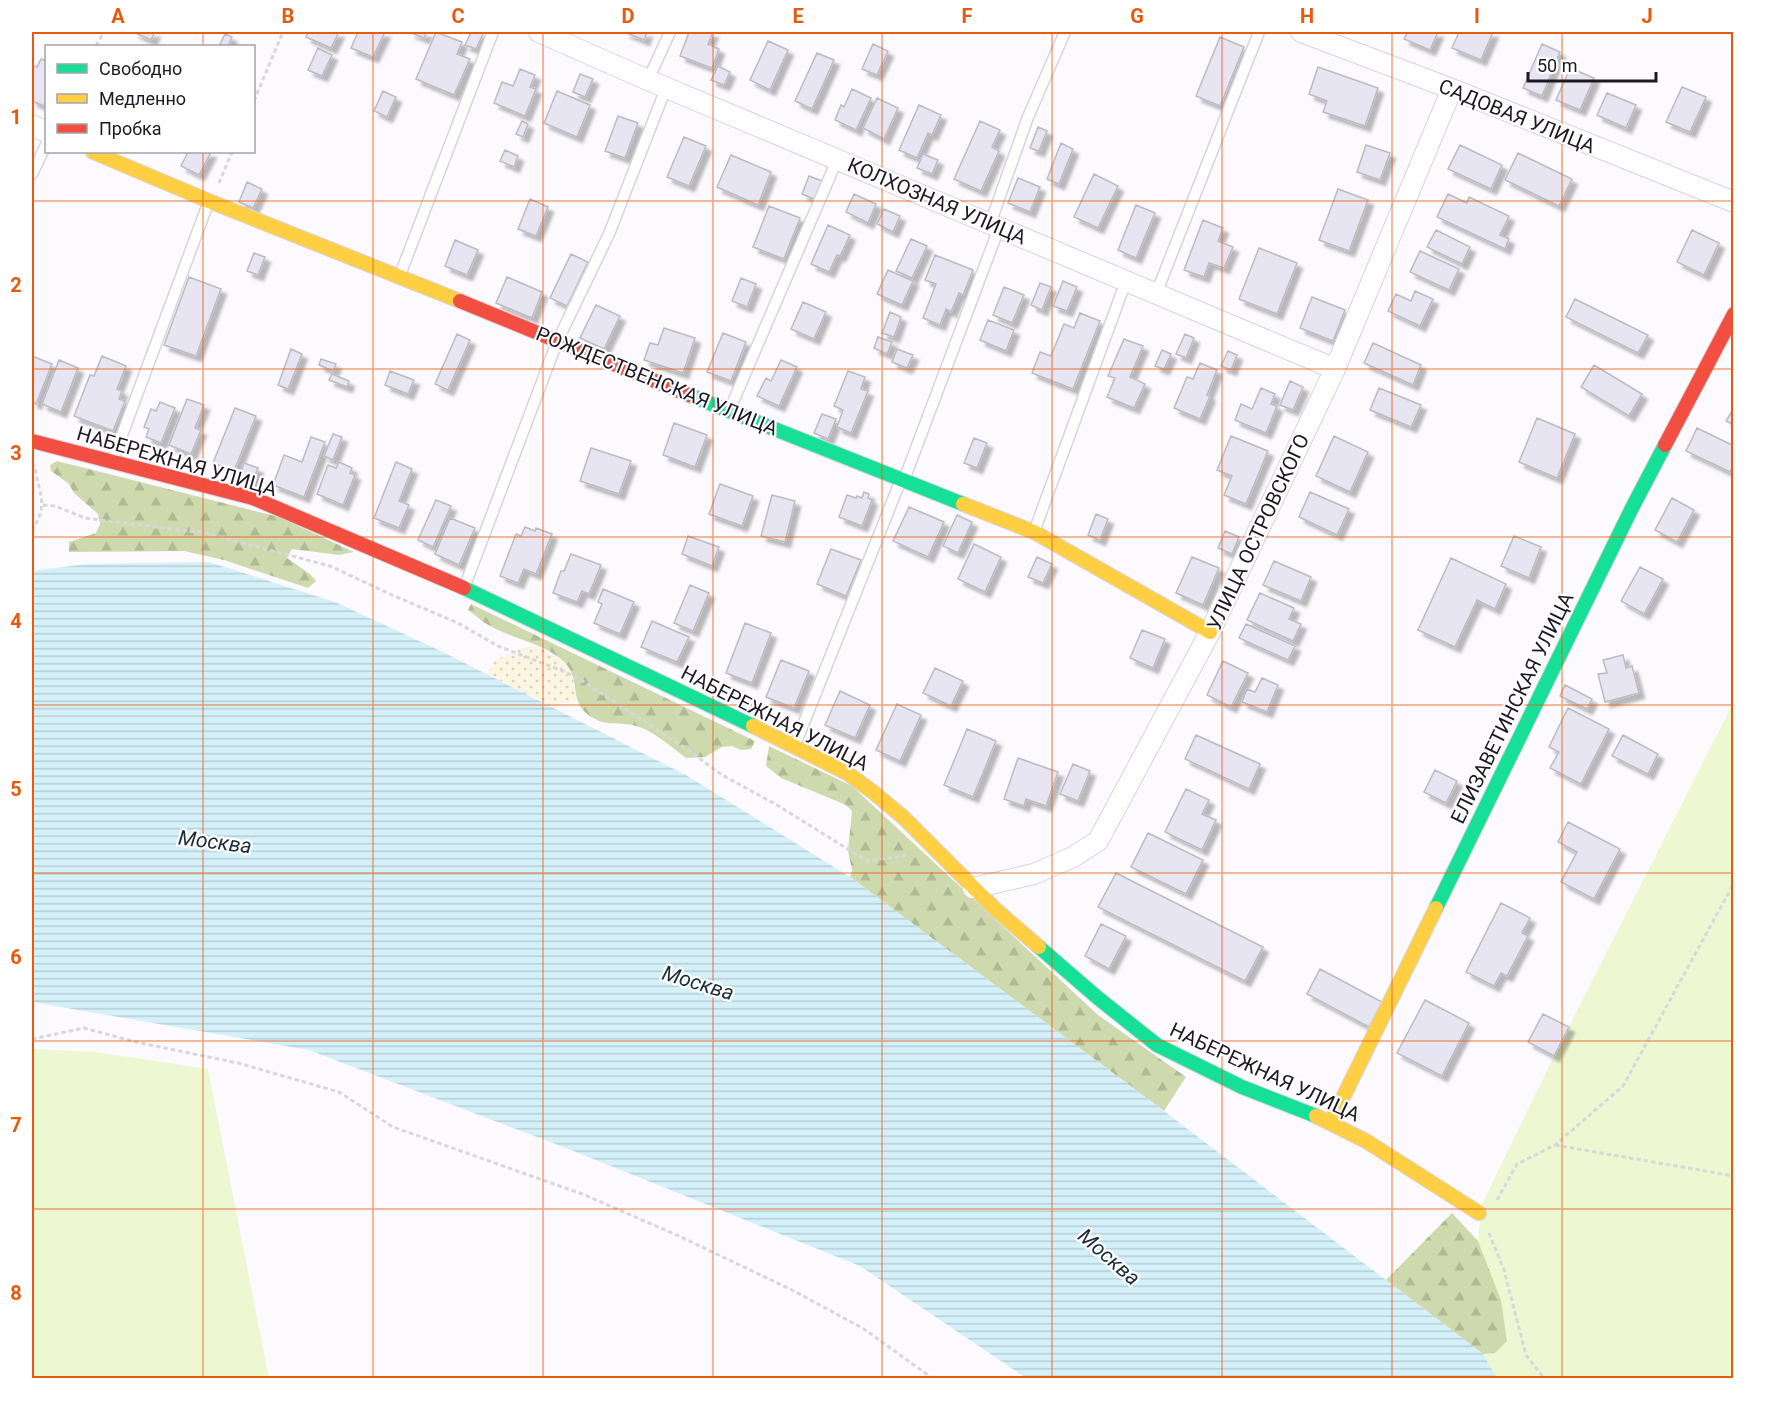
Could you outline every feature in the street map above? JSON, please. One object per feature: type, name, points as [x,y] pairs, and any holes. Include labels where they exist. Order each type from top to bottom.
[{"type":"street","name":"КОЛХОЗНАЯ УЛИЦА","points":[[539,32],[657,84],[1335,369]]},
{"type":"street","name":"САДОВАЯ УЛИЦА","points":[[1301,32],[1452,89],[1734,202]]},
{"type":"street","name":"УЛИЦА ОСТРОВСКОГО","points":[[973,888],[1034,874],[1073,857],[1098,841],[1210,632],[1335,369],[1452,89]]},
{"type":"street","name":"РОЖДЕСТВЕНСКАЯ УЛИЦА","points":[[95,153],[557,342],[1034,532],[1210,632]]},
{"type":"street","name":"ЕЛИЗАВЕТИНСКАЯ УЛИЦА","points":[[1331,1122],[1632,508],[1734,314]]},
{"type":"street","name":"НАБЕРЕЖНАЯ УЛИЦА","points":[[34,442],[253,498],[464,588],[847,773],[903,817],[973,888],[1098,998],[1157,1045],[1242,1087],[1331,1122],[1366,1141],[1479,1214]]},
{"type":"lane","points":[[400,276],[493,32]]},
{"type":"lane","points":[[464,588],[557,342],[609,234],[657,84],[670,32]]},
{"type":"lane","points":[[794,746],[898,488],[904,480],[995,226],[1028,117],[1065,32]]},
{"type":"lane","points":[[1156,294],[1259,32]]},
{"type":"lane","points":[[32,174],[45,147]]},
{"type":"lane","points":[[730,410],[837,160]]},
{"type":"lane","points":[[112,462],[209,201]]},
{"type":"lane","points":[[1034,532],[1126,281]]},
{"type":"path","points":[[255,99],[283,32]]},
{"type":"path","points":[[209,201],[232,153]]},
{"type":"path","points":[[32,531],[41,516],[43,506],[34,466],[34,442]]},
{"type":"path","points":[[43,506],[55,506],[85,519],[205,533],[330,566],[392,596],[458,623],[498,646],[581,680],[722,775],[777,805],[867,861],[894,858],[934,849]]},
{"type":"path","points":[[1544,1378],[1526,1355],[1504,1270],[1488,1229],[1479,1214],[1491,1213],[1517,1164],[1555,1145],[1623,1086],[1734,883]]},
{"type":"path","points":[[32,1039],[84,1028],[136,1042],[238,1063],[339,1092],[393,1127],[585,1195],[681,1237],[794,1291],[864,1329],[932,1378]]},
{"type":"path","points":[[1555,1145],[1734,1176]]},
{"type":"green space","points":[[57,461],[279,517],[354,552],[339,555],[292,549],[287,558],[316,581],[308,588],[224,560],[184,551],[69,552],[69,542],[96,533],[100,524],[98,514],[74,493],[69,484],[51,471],[50,465]]},
{"type":"green space","points":[[471,604],[755,741],[751,749],[722,747],[705,757],[686,758],[642,728],[595,719],[580,706],[572,674],[561,659],[545,649],[487,624],[468,610]]},
{"type":"green space","points":[[1733,703],[1733,1378],[1497,1378],[1483,1354],[1495,1353],[1501,1300],[1478,1241],[1482,1204],[1554,1056]]},
{"type":"green space","points":[[769,746],[852,786],[1098,1015],[1186,1077],[1164,1111],[850,877],[852,870],[848,851],[852,811],[846,805],[781,778],[766,766]]},
{"type":"green space","points":[[32,1049],[97,1052],[208,1069],[269,1378],[32,1378]]},
{"type":"green space","points":[[1452,1213],[1478,1241],[1501,1300],[1507,1341],[1495,1353],[1483,1354],[1386,1280]]},
{"type":"sand","points":[[536,646],[567,666],[571,672],[577,702],[560,703],[557,709],[487,674],[495,660],[523,648]]},
{"type":"water","name":"Москва","points":[[209,562],[335,602],[443,652],[686,775],[850,877],[1164,1111],[1483,1354],[1497,1378],[1026,1378],[860,1266],[571,1150],[309,1050],[32,1002],[32,571],[87,564]]},
{"type":"building","points":[[133,32],[155,32],[151,40]]},
{"type":"building","points":[[308,32],[339,32],[331,48],[306,37]]},
{"type":"building","points":[[358,32],[385,32],[373,57],[351,48]]},
{"type":"building","points":[[409,32],[427,32],[424,38]]},
{"type":"building","points":[[436,32],[462,42],[457,54],[470,59],[454,95],[416,79]]},
{"type":"building","points":[[471,32],[484,32],[476,49],[465,45]]},
{"type":"building","points":[[624,32],[647,32],[644,40]]},
{"type":"building","points":[[689,32],[713,32],[708,44],[719,49],[712,68],[680,56]]},
{"type":"building","points":[[1408,32],[1438,32],[1430,50],[1404,39]]},
{"type":"building","points":[[1459,32],[1493,32],[1481,60],[1452,48]]},
{"type":"building","points":[[225,34],[232,37],[228,45],[220,45]]},
{"type":"building","points":[[1220,37],[1244,47],[1220,106],[1196,96]]},
{"type":"building","points":[[768,41],[788,50],[770,90],[750,80]]},
{"type":"building","points":[[873,44],[888,51],[877,75],[862,69]]},
{"type":"building","points":[[1542,44],[1560,52],[1542,96],[1523,88]]},
{"type":"building","points":[[318,48],[332,55],[322,76],[308,70]]},
{"type":"building","points":[[817,53],[834,60],[812,109],[795,101]]},
{"type":"building","points":[[41,59],[45,61],[44,106],[32,101],[32,65],[37,67]]},
{"type":"building","points":[[718,66],[730,72],[724,85],[711,80]]},
{"type":"building","points":[[1318,67],[1378,88],[1365,126],[1323,112],[1327,101],[1309,94]]},
{"type":"building","points":[[1570,68],[1594,78],[1580,110],[1556,100]]},
{"type":"building","points":[[520,69],[535,75],[530,87],[536,89],[525,116],[494,103],[502,82],[513,86]]},
{"type":"building","points":[[580,74],[593,79],[585,97],[573,92]]},
{"type":"building","points":[[1682,87],[1706,97],[1690,132],[1666,122]]},
{"type":"building","points":[[852,89],[871,98],[856,130],[835,120],[841,105],[844,107]]},
{"type":"building","points":[[383,91],[396,97],[387,117],[374,111]]},
{"type":"building","points":[[557,91],[590,105],[577,137],[544,123]]},
{"type":"building","points":[[1607,93],[1636,105],[1626,128],[1597,115]]},
{"type":"building","points":[[877,98],[898,108],[884,139],[863,128]]},
{"type":"building","points":[[919,105],[941,115],[932,135],[928,133],[917,158],[899,150]]},
{"type":"building","points":[[618,116],[638,123],[625,158],[605,151]]},
{"type":"building","points":[[522,121],[528,124],[523,137],[516,134]]},
{"type":"building","points":[[980,121],[1000,130],[992,147],[999,151],[981,191],[954,179]]},
{"type":"building","points":[[1038,127],[1047,131],[1039,151],[1030,148]]},
{"type":"building","points":[[684,137],[706,146],[689,186],[667,177]]},
{"type":"building","points":[[1061,143],[1073,149],[1059,184],[1047,179]]},
{"type":"building","points":[[1366,145],[1390,153],[1380,180],[1357,172]]},
{"type":"building","points":[[1460,145],[1502,165],[1491,189],[1448,169]]},
{"type":"building","points":[[505,150],[518,156],[514,167],[500,161]]},
{"type":"building","points":[[188,153],[210,153],[199,175],[181,166]]},
{"type":"building","points":[[1518,153],[1572,179],[1559,206],[1505,180]]},
{"type":"building","points":[[923,154],[938,160],[932,174],[917,168]]},
{"type":"building","points":[[731,155],[771,172],[758,205],[717,187]]},
{"type":"building","points":[[1094,174],[1118,186],[1098,228],[1074,217]]},
{"type":"building","points":[[809,176],[822,181],[814,199],[802,194]]},
{"type":"building","points":[[1018,178],[1040,187],[1030,212],[1008,203]]},
{"type":"building","points":[[247,182],[262,189],[253,208],[239,202]]},
{"type":"building","points":[[1338,189],[1368,200],[1349,251],[1319,240]]},
{"type":"building","points":[[854,194],[876,204],[868,223],[846,212]]},
{"type":"building","points":[[1448,194],[1467,203],[1469,197],[1509,216],[1500,235],[1509,239],[1505,249],[1437,217]]},
{"type":"building","points":[[530,199],[548,207],[536,236],[518,229]]},
{"type":"building","points":[[1136,205],[1155,213],[1136,258],[1118,250]]},
{"type":"building","points":[[769,206],[800,218],[784,259],[753,247]]},
{"type":"building","points":[[884,209],[900,216],[893,232],[877,224]]},
{"type":"building","points":[[1203,220],[1223,228],[1218,241],[1233,247],[1224,268],[1209,263],[1204,277],[1184,270]]},
{"type":"building","points":[[828,225],[850,235],[829,272],[811,264]]},
{"type":"building","points":[[1436,230],[1470,247],[1462,264],[1427,247]]},
{"type":"building","points":[[1692,230],[1719,243],[1704,275],[1677,262]]},
{"type":"building","points":[[911,239],[927,246],[912,278],[896,271]]},
{"type":"building","points":[[455,240],[478,250],[467,275],[445,266]]},
{"type":"building","points":[[1259,248],[1297,263],[1277,314],[1239,299]]},
{"type":"building","points":[[1420,251],[1459,269],[1449,290],[1410,272]]},
{"type":"building","points":[[254,253],[265,257],[258,275],[247,271]]},
{"type":"building","points":[[571,254],[588,262],[567,306],[550,298]]},
{"type":"building","points":[[935,255],[973,270],[963,295],[959,293],[951,312],[946,309],[940,325],[923,318],[936,284],[925,280]]},
{"type":"building","points":[[888,270],[913,281],[902,305],[877,294]]},
{"type":"building","points":[[189,277],[221,289],[196,356],[164,345]]},
{"type":"building","points":[[507,277],[542,292],[532,318],[496,303]]},
{"type":"building","points":[[741,278],[756,284],[747,307],[732,301]]},
{"type":"building","points":[[1063,281],[1077,287],[1067,311],[1053,306]]},
{"type":"building","points":[[1040,283],[1051,287],[1042,310],[1031,305]]},
{"type":"building","points":[[1004,287],[1024,295],[1012,323],[993,315]]},
{"type":"building","points":[[1415,291],[1433,299],[1420,326],[1388,311],[1396,294],[1411,301]]},
{"type":"building","points":[[1312,297],[1345,310],[1333,341],[1300,328]]},
{"type":"building","points":[[1575,299],[1648,335],[1638,353],[1566,317]]},
{"type":"building","points":[[803,302],[826,312],[814,339],[791,329]]},
{"type":"building","points":[[596,305],[620,316],[604,349],[580,338]]},
{"type":"building","points":[[890,312],[901,317],[894,337],[882,333]]},
{"type":"building","points":[[1080,313],[1100,321],[1073,389],[1032,373],[1040,352],[1051,356],[1064,324],[1074,328]]},
{"type":"building","points":[[988,320],[1014,330],[1006,351],[980,340]]},
{"type":"building","points":[[664,328],[695,338],[683,373],[644,360],[650,343],[658,345]]},
{"type":"building","points":[[723,333],[746,342],[731,381],[707,372]]},
{"type":"building","points":[[457,334],[470,340],[448,390],[435,384]]},
{"type":"building","points":[[1185,334],[1194,338],[1186,358],[1176,354]]},
{"type":"building","points":[[878,337],[892,342],[887,354],[874,348]]},
{"type":"building","points":[[1124,339],[1143,346],[1130,377],[1145,384],[1134,408],[1107,397],[1115,378],[1108,376]]},
{"type":"building","points":[[1373,343],[1421,365],[1413,385],[1364,363]]},
{"type":"building","points":[[291,349],[302,354],[288,389],[278,385]]},
{"type":"building","points":[[897,349],[913,355],[907,368],[892,362]]},
{"type":"building","points":[[1162,350],[1171,354],[1164,369],[1155,366]]},
{"type":"building","points":[[1228,351],[1237,355],[1231,370],[1221,366]]},
{"type":"building","points":[[32,356],[52,364],[36,404],[32,402]]},
{"type":"building","points":[[102,356],[126,366],[117,389],[122,391],[119,399],[125,401],[113,431],[74,416],[90,375],[94,376]]},
{"type":"building","points":[[321,359],[336,364],[333,371],[319,365]]},
{"type":"building","points":[[59,360],[78,368],[61,412],[42,404]]},
{"type":"building","points":[[781,360],[797,367],[779,406],[757,396],[766,378],[771,381]]},
{"type":"building","points":[[1200,363],[1217,370],[1207,395],[1210,396],[1200,419],[1174,408],[1187,377],[1193,379]]},
{"type":"building","points":[[1594,365],[1642,394],[1629,416],[1581,387]]},
{"type":"building","points":[[390,371],[414,380],[408,394],[385,385]]},
{"type":"building","points":[[848,371],[865,377],[861,389],[868,391],[851,433],[837,427],[843,410],[834,406]]},
{"type":"building","points":[[332,374],[349,381],[347,387],[329,380]]},
{"type":"building","points":[[1290,381],[1303,387],[1293,410],[1280,405]]},
{"type":"building","points":[[1261,388],[1275,394],[1271,404],[1277,406],[1266,433],[1235,420],[1241,404],[1252,409]]},
{"type":"building","points":[[1379,388],[1421,405],[1411,427],[1370,410]]},
{"type":"building","points":[[187,399],[204,405],[195,428],[201,430],[191,454],[169,445]]},
{"type":"building","points":[[160,402],[175,408],[161,443],[146,437],[149,429],[144,427],[151,409],[156,411]]},
{"type":"building","points":[[235,408],[256,416],[234,471],[213,463]]},
{"type":"building","points":[[1734,408],[1734,425],[1726,421]]},
{"type":"building","points":[[822,414],[836,419],[828,439],[814,433]]},
{"type":"building","points":[[1537,418],[1575,434],[1557,478],[1519,462]]},
{"type":"building","points":[[674,423],[707,435],[695,467],[663,455]]},
{"type":"building","points":[[1697,428],[1734,446],[1734,464],[1730,472],[1686,451]]},
{"type":"building","points":[[333,434],[342,437],[333,460],[324,456]]},
{"type":"building","points":[[1231,436],[1268,451],[1246,504],[1224,495],[1232,476],[1217,470]]},
{"type":"building","points":[[1334,436],[1368,452],[1350,492],[1316,476]]},
{"type":"building","points":[[311,437],[325,442],[304,497],[273,485],[284,455],[302,462]]},
{"type":"building","points":[[974,438],[987,443],[977,468],[964,463]]},
{"type":"building","points":[[591,448],[631,461],[619,494],[580,481]]},
{"type":"building","points":[[339,462],[352,468],[350,473],[355,475],[343,505],[317,494],[328,465],[336,468]]},
{"type":"building","points":[[396,462],[412,469],[399,501],[409,505],[399,528],[374,518]]},
{"type":"building","points":[[244,463],[258,468],[252,483],[239,477]]},
{"type":"building","points":[[720,484],[753,496],[742,526],[709,514]]},
{"type":"building","points":[[864,492],[869,494],[868,498],[872,500],[862,526],[839,517],[847,495],[862,498]]},
{"type":"building","points":[[1310,492],[1349,509],[1337,535],[1299,517]]},
{"type":"building","points":[[772,495],[795,501],[785,542],[761,536]]},
{"type":"building","points":[[1672,498],[1694,510],[1677,542],[1655,530]]},
{"type":"building","points":[[436,500],[451,506],[433,547],[418,540]]},
{"type":"building","points":[[909,507],[944,522],[928,557],[893,541]]},
{"type":"building","points":[[1096,514],[1108,519],[1100,540],[1088,535]]},
{"type":"building","points":[[957,515],[972,522],[958,553],[943,546]]},
{"type":"building","points":[[450,518],[475,528],[459,565],[435,554]]},
{"type":"building","points":[[525,527],[552,534],[536,574],[524,569],[518,583],[500,576],[516,534],[521,536]]},
{"type":"building","points":[[1225,531],[1239,537],[1232,554],[1218,548]]},
{"type":"building","points":[[688,536],[719,547],[712,566],[682,554]]},
{"type":"building","points":[[1514,536],[1541,547],[1529,578],[1501,566]]},
{"type":"building","points":[[974,544],[1001,557],[985,592],[958,579]]},
{"type":"building","points":[[831,549],[861,560],[846,596],[817,584]]},
{"type":"building","points":[[571,554],[601,565],[589,594],[582,591],[577,602],[553,593],[561,571],[564,571]]},
{"type":"building","points":[[1037,557],[1052,564],[1043,583],[1028,577]]},
{"type":"building","points":[[1192,557],[1219,568],[1203,605],[1176,593]]},
{"type":"building","points":[[1451,558],[1506,584],[1495,609],[1477,600],[1455,647],[1418,630]]},
{"type":"building","points":[[1274,561],[1311,577],[1301,601],[1263,585]]},
{"type":"building","points":[[1640,567],[1663,579],[1644,614],[1621,601]]},
{"type":"building","points":[[690,585],[709,593],[693,631],[674,623]]},
{"type":"building","points":[[603,589],[634,602],[620,634],[594,623],[602,604],[598,602]]},
{"type":"building","points":[[1260,593],[1294,608],[1289,619],[1301,624],[1293,641],[1247,620]]},
{"type":"building","points":[[652,621],[689,637],[677,662],[641,647]]},
{"type":"building","points":[[745,623],[771,633],[752,683],[726,673]]},
{"type":"building","points":[[1246,624],[1295,646],[1288,660],[1239,638]]},
{"type":"building","points":[[1142,630],[1165,639],[1153,668],[1130,658]]},
{"type":"building","points":[[1623,655],[1626,668],[1632,666],[1639,693],[1605,702],[1598,674],[1607,673],[1603,660]]},
{"type":"building","points":[[781,660],[809,671],[794,708],[766,697]]},
{"type":"building","points":[[1223,661],[1248,673],[1231,707],[1207,695]]},
{"type":"building","points":[[935,668],[963,681],[951,706],[923,693]]},
{"type":"building","points":[[1262,678],[1278,685],[1267,712],[1242,702],[1247,689],[1255,692]]},
{"type":"building","points":[[1565,685],[1592,699],[1587,709],[1560,696]]},
{"type":"building","points":[[840,691],[870,705],[855,738],[825,725]]},
{"type":"building","points":[[897,704],[921,715],[900,761],[876,750]]},
{"type":"building","points":[[1568,708],[1609,729],[1581,784],[1550,768],[1559,752],[1549,747]]},
{"type":"building","points":[[967,729],[996,741],[973,797],[944,785]]},
{"type":"building","points":[[1196,735],[1260,764],[1249,789],[1185,759]]},
{"type":"building","points":[[1623,735],[1658,754],[1648,774],[1612,756]]},
{"type":"building","points":[[1018,758],[1058,772],[1046,806],[1026,799],[1024,806],[1004,799]]},
{"type":"building","points":[[1073,764],[1090,771],[1078,801],[1060,794]]},
{"type":"building","points":[[1435,770],[1457,781],[1446,803],[1424,792]]},
{"type":"building","points":[[1186,789],[1209,800],[1202,814],[1216,820],[1202,850],[1165,832]]},
{"type":"building","points":[[1568,822],[1620,849],[1594,899],[1561,882],[1577,852],[1558,842]]},
{"type":"building","points":[[1148,833],[1203,860],[1186,894],[1131,867]]},
{"type":"building","points":[[1116,873],[1263,947],[1245,981],[1098,907]]},
{"type":"building","points":[[1501,903],[1530,918],[1522,933],[1528,936],[1507,976],[1501,973],[1494,986],[1466,972]]},
{"type":"building","points":[[1101,924],[1126,936],[1109,969],[1085,956]]},
{"type":"building","points":[[1320,969],[1382,1002],[1369,1027],[1307,994]]},
{"type":"building","points":[[1425,1000],[1469,1023],[1442,1076],[1397,1053]]},
{"type":"building","points":[[1543,1014],[1569,1027],[1554,1056],[1528,1042]]},
{"type":"traffic: fast","points":[[689,395],[963,504]]},
{"type":"traffic: fast","points":[[1436,908],[1665,445]]},
{"type":"traffic: fast","points":[[464,588],[753,726]]},
{"type":"traffic: fast","points":[[1039,947],[1157,1045],[1242,1087],[1316,1116]]},
{"type":"traffic: slow","points":[[95,153],[460,301]]},
{"type":"traffic: slow","points":[[963,504],[1034,532],[1210,632]]},
{"type":"traffic: slow","points":[[753,726],[847,773],[873,792],[903,817],[994,908],[1039,947]]},
{"type":"traffic: slow","points":[[1331,1122],[1436,908]]},
{"type":"traffic: slow","points":[[1316,1116],[1366,1141],[1479,1213]]},
{"type":"traffic: jam","points":[[460,301],[689,395]]},
{"type":"traffic: jam","points":[[1665,445],[1734,314]]},
{"type":"traffic: jam","points":[[32,441],[253,498],[464,588]]}]
